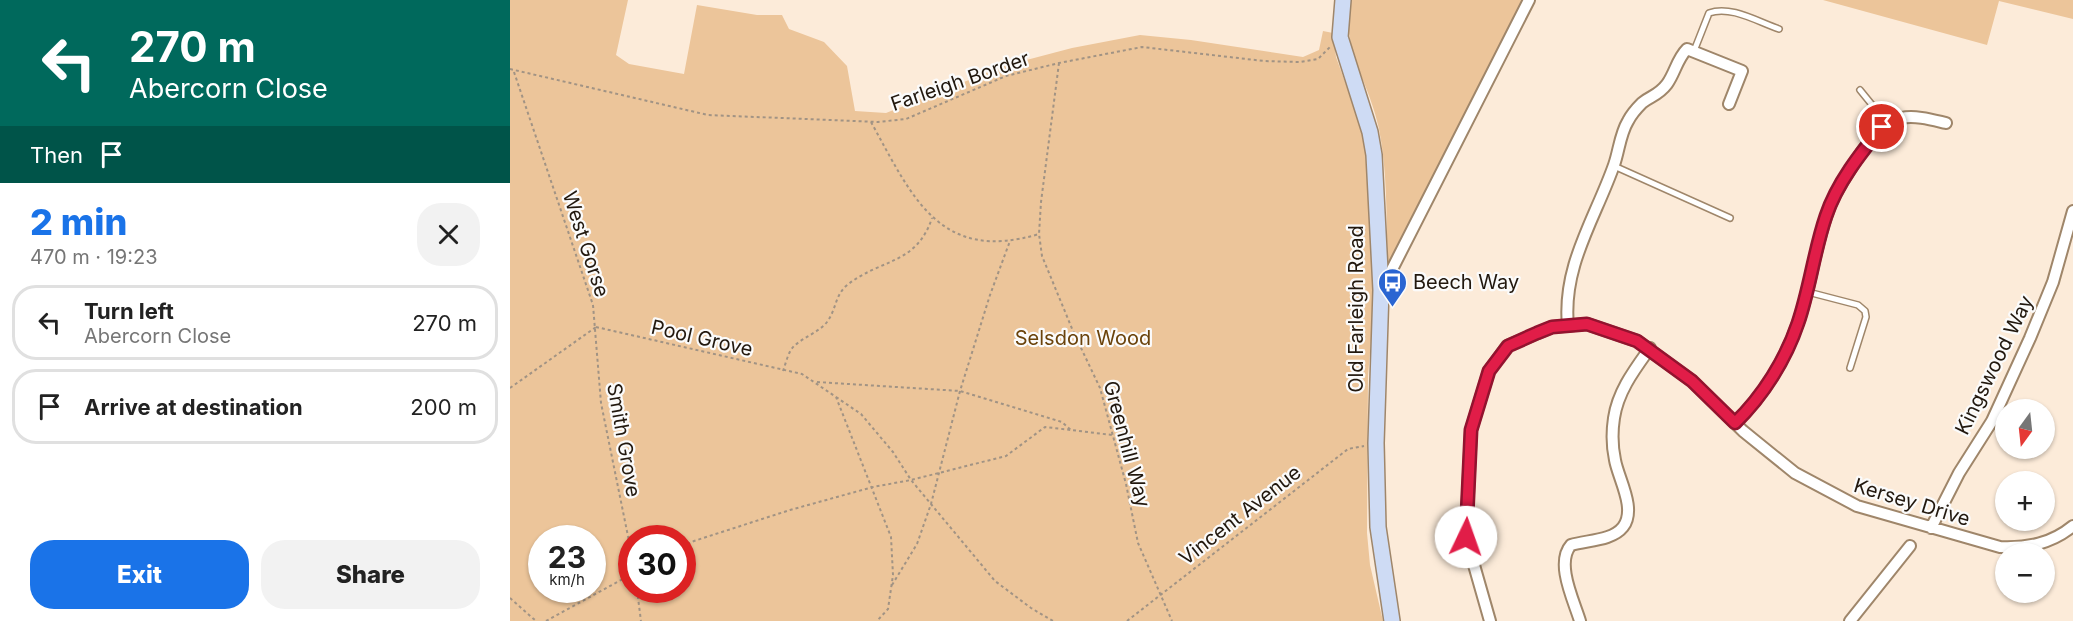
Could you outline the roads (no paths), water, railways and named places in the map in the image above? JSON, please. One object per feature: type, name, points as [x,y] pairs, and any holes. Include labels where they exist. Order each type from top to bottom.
[{"type":"street","name":"Old Farleigh Road","points":[[1343,0],[1340,37],[1370,132],[1374,155],[1382,290],[1376,443],[1378,527],[1392,621]]},
{"type":"street","points":[[1382,290],[1529,0]]},
{"type":"street","points":[[1568,326],[1566,309],[1570,278],[1578,248],[1614,166],[1627,122],[1643,101],[1653,98],[1664,88],[1672,77],[1681,55],[1687,49],[1742,71],[1729,104]]},
{"type":"street","points":[[1735,423],[1750,409],[1784,356],[1798,322],[1826,215],[1843,179],[1882,127],[1902,118],[1928,118],[1946,123]]},
{"type":"street","name":"Kingswood Way","points":[[1931,528],[1959,473],[1992,421],[2026,348],[2053,282],[2073,211]]},
{"type":"street","name":"Kersey Drive","points":[[1490,621],[1466,537],[1471,430],[1489,371],[1508,346],[1552,327],[1587,324],[1637,341],[1650,348],[1692,381],[1735,423],[1795,473],[1857,506],[2000,547],[2023,548],[2055,538],[2073,526]]},
{"type":"street","points":[[1580,621],[1567,579],[1565,557],[1571,545],[1609,537],[1622,528],[1625,522],[1627,507],[1615,461],[1614,417],[1626,384],[1650,348]]},
{"type":"street","points":[[1850,621],[1910,546]]},
{"type":"lane","points":[[1694,51],[1709,13],[1719,9],[1779,29]]},
{"type":"lane","points":[[1860,90],[1873,106],[1882,127]]},
{"type":"lane","points":[[1614,166],[1730,218]]},
{"type":"lane","points":[[1806,292],[1864,308],[1866,316],[1850,368]]},
{"type":"place","name":"Beech Way","points":[[1392,308]]},
{"type":"park label","name":"Selsdon Wood","points":[[1083,338]]}]
